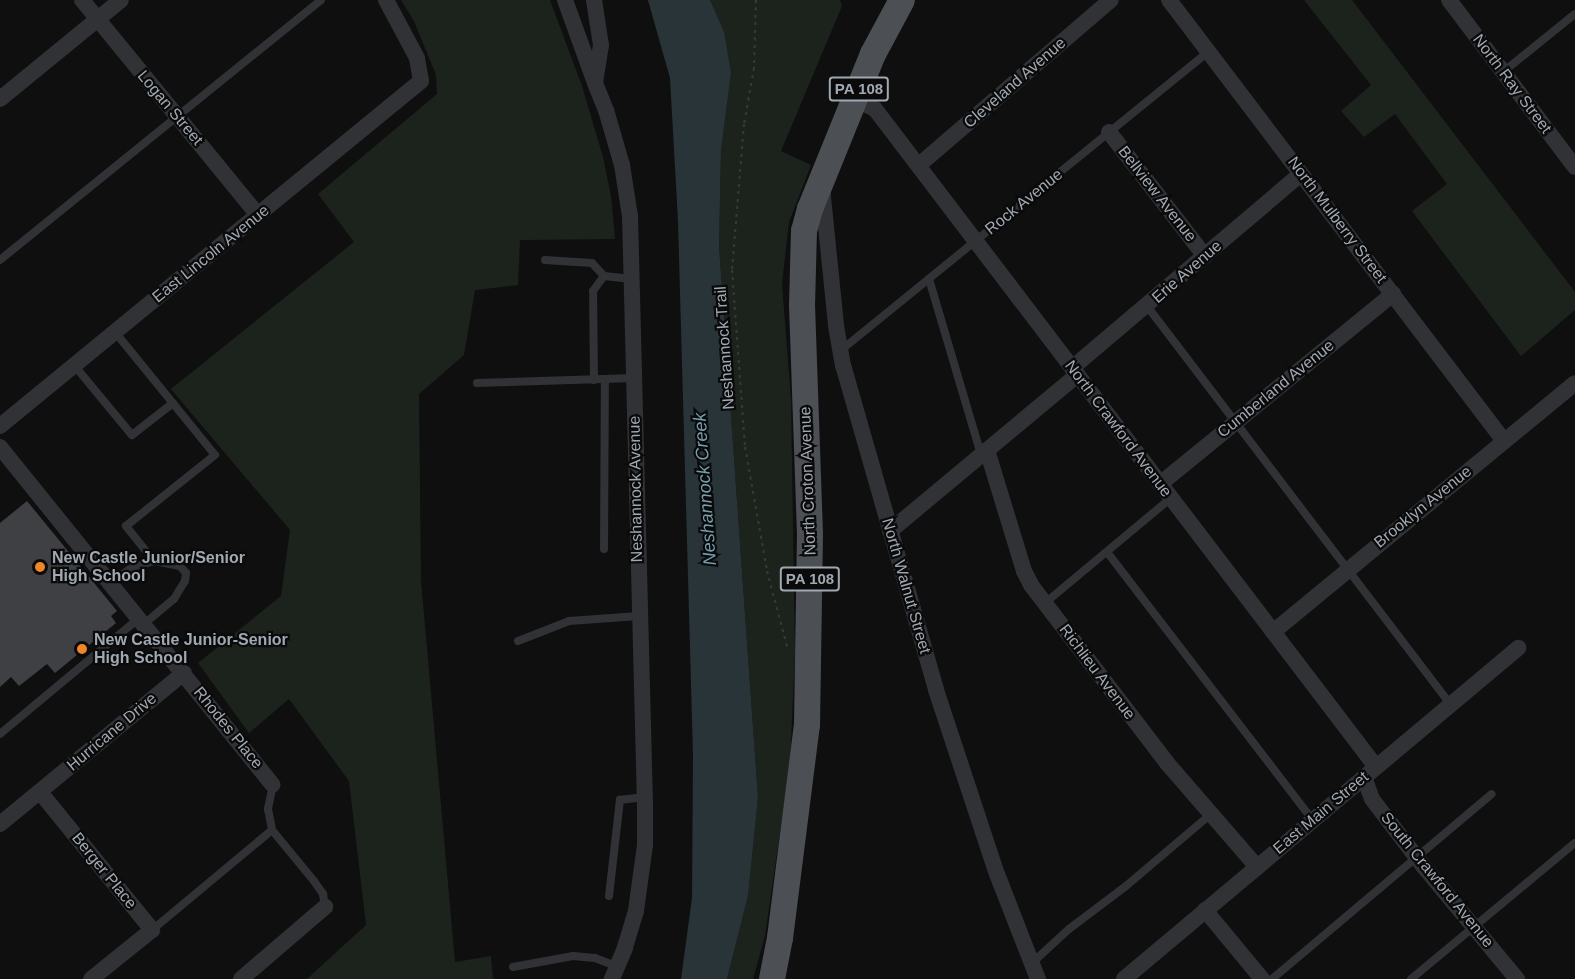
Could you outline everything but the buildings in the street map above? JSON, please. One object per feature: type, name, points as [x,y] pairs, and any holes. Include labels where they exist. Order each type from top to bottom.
[{"type":"main road","name":"North Croton Avenue","points":[[772,979],[780,938],[807,725],[810,534],[802,253],[810,209],[873,54],[902,0]]},
{"type":"street","name":"Logan Street","points":[[82,0],[258,215]]},
{"type":"street","points":[[0,99],[121,0]]},
{"type":"street","name":"East Lincoln Avenue","points":[[0,426],[421,81],[417,58],[386,0]]},
{"type":"street","name":"Neshannock Avenue","points":[[565,0],[606,110],[626,185],[630,216],[645,844],[636,911],[615,973]]},
{"type":"street","points":[[594,0],[601,45],[595,83]]},
{"type":"street","name":"Cleveland Avenue","points":[[919,165],[1111,0]]},
{"type":"street","name":"North Mulberry Street","points":[[1168,0],[1504,441]]},
{"type":"street","name":"North Ray Street","points":[[1449,0],[1574,163]]},
{"type":"street","name":"North Crawford Avenue","points":[[855,99],[875,109],[919,165],[1273,632],[1370,772]]},
{"type":"street","name":"Bellview Avenue","points":[[1109,132],[1205,256]]},
{"type":"street","name":"Erie Avenue","points":[[890,531],[984,452],[1147,306],[1301,174]]},
{"type":"street","name":"North Walnut Street","points":[[822,181],[840,351],[940,700],[997,874],[1035,971]]},
{"type":"street","name":"Cumberland Avenue","points":[[1160,484],[1393,294]]},
{"type":"street","name":"Brooklyn Avenue","points":[[1273,632],[1575,383]]},
{"type":"street","name":"Rhodes Place","points":[[0,447],[273,785]]},
{"type":"street","name":"Richlieu Avenue","points":[[984,452],[1024,571],[1045,603],[1139,727],[1257,867]]},
{"type":"street","name":"East Main Street","points":[[1124,979],[1518,648]]},
{"type":"street","name":"Hurricane Drive","points":[[40,792],[184,674]]},
{"type":"street","name":"South Crawford Avenue","points":[[1370,772],[1372,799],[1517,979]]},
{"type":"street","points":[[0,824],[40,792]]},
{"type":"street","name":"Berger Place","points":[[40,792],[152,930]]},
{"type":"street","points":[[250,976],[325,907]]},
{"type":"street","points":[[1205,910],[1262,979]]},
{"type":"street","points":[[92,979],[152,930]]},
{"type":"lane","points":[[0,260],[176,115],[321,0]]},
{"type":"lane","points":[[1503,73],[1575,14]]},
{"type":"lane","name":"Rock Avenue","points":[[840,351],[1208,52]]},
{"type":"lane","points":[[545,260],[592,263],[604,276],[632,279]]},
{"type":"lane","points":[[594,380],[593,291],[604,276]]},
{"type":"lane","name":"Richlieu Avenue","points":[[929,279],[984,452]]},
{"type":"lane","points":[[1147,306],[1451,705]]},
{"type":"lane","points":[[115,332],[215,455],[126,526],[154,561]]},
{"type":"lane","points":[[74,365],[132,435],[173,403]]},
{"type":"lane","points":[[477,383],[634,378]]},
{"type":"lane","points":[[604,549],[605,379]]},
{"type":"lane","points":[[1045,603],[1171,498]]},
{"type":"lane","points":[[1107,552],[1313,820]]},
{"type":"lane","points":[[0,734],[111,642],[174,599],[180,591],[186,573],[180,566],[154,561],[132,567],[111,583]]},
{"type":"lane","points":[[518,641],[569,621],[639,616]]},
{"type":"lane","points":[[273,785],[268,809],[272,830],[323,894],[325,907]]},
{"type":"lane","points":[[1272,979],[1492,794]]},
{"type":"lane","points":[[609,896],[620,800],[645,797]]},
{"type":"lane","points":[[1035,971],[1070,929],[1126,886],[1212,814]]},
{"type":"lane","points":[[152,930],[272,830]]},
{"type":"lane","points":[[1411,979],[1575,843]]},
{"type":"lane","points":[[513,967],[573,956],[595,958],[615,973]]},
{"type":"path","name":"Neshannock Trail","points":[[756,0],[754,68],[744,124],[732,270],[745,447],[767,571],[790,655]]},
{"type":"shaded area","points":[[401,0],[550,0],[582,86],[603,157],[611,196],[615,239],[520,240],[518,285],[475,290],[464,355],[419,394],[421,581],[455,962],[491,956],[493,979],[307,979],[366,925],[349,781],[289,699],[249,733],[198,663],[281,596],[290,530],[171,389],[354,242],[318,194],[437,94],[436,75],[414,21]]},
{"type":"shaded area","points":[[710,0],[840,0],[842,6],[781,151],[811,165],[789,222],[782,284],[791,399],[795,653],[790,763],[765,936],[753,979],[727,979],[748,896],[758,798],[719,246],[721,151],[731,73]]},
{"type":"shaded area","points":[[1304,0],[1352,0],[1575,292],[1575,310],[1521,356],[1412,211],[1447,184],[1395,114],[1364,137],[1341,111],[1371,85]]},
{"type":"water","name":"Neshannock Creek","points":[[648,0],[710,0],[724,32],[731,73],[721,151],[719,246],[758,798],[748,896],[727,979],[681,979],[692,898],[693,755],[678,221],[670,78]]},
{"type":"place","name":"New Castle Junior/Senior High School","points":[[40,567]]},
{"type":"place","name":"New Castle Junior-Senior High School","points":[[82,649]]}]
